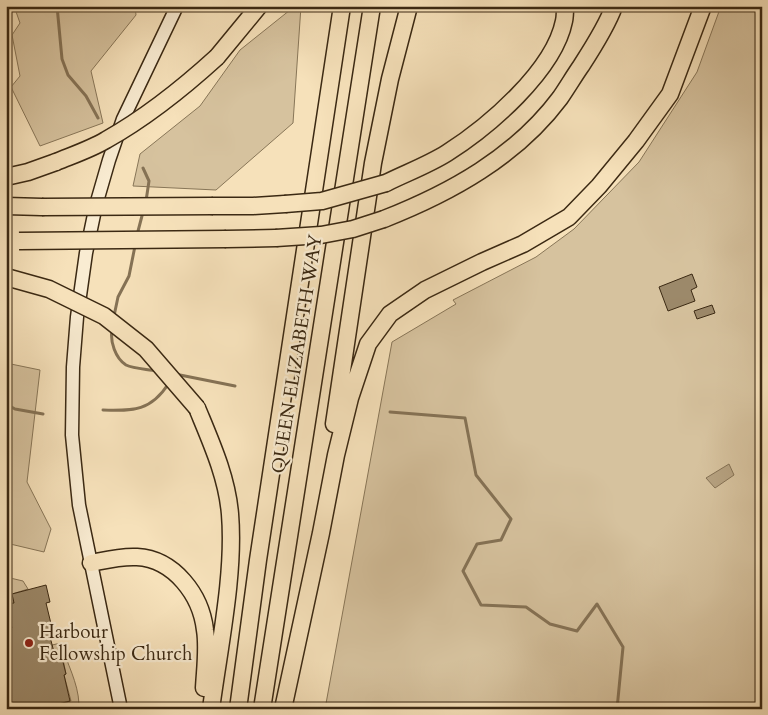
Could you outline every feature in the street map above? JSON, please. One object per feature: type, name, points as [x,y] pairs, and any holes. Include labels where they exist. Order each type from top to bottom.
[{"type":"highway","points":[[6,177],[28,172],[56,162],[105,141],[144,117],[185,86],[217,57],[259,6]]},
{"type":"highway","name":"QUEEN ELIZABETH WAY","points":[[238,709],[260,550],[342,6]]},
{"type":"highway","name":"QUEEN ELIZABETH WAY","points":[[262,709],[372,6]]},
{"type":"highway","points":[[322,533],[336,412],[373,163],[390,79],[410,6]]},
{"type":"highway","points":[[6,206],[253,206],[322,201],[386,183],[446,154],[482,128],[516,97],[554,47],[564,21],[565,6]]},
{"type":"highway","points":[[13,241],[276,238],[321,235],[354,229],[384,219],[422,204],[459,184],[494,162],[526,135],[559,99],[588,55],[614,6]]},
{"type":"highway","points":[[284,709],[322,533],[336,455],[368,344],[390,314],[425,290],[523,244],[569,217],[599,186],[636,141],[670,94],[703,6]]},
{"type":"highway","points":[[6,277],[49,289],[104,316],[146,349],[198,408],[220,464],[230,513],[230,559],[211,709]]},
{"type":"highway","points":[[91,563],[137,557],[158,561],[176,572],[191,590],[200,609],[206,630],[203,709]]},
{"type":"main road","points":[[121,709],[79,506],[72,435],[74,350],[86,253],[96,205],[123,119],[177,6]]},
{"type":"shaded area","points":[[14,6],[135,6],[136,15],[91,71],[103,123],[40,146],[11,87],[20,76],[12,35],[20,23]]},
{"type":"shaded area","points":[[295,6],[301,6],[293,123],[216,190],[133,186],[140,154],[200,106],[240,50]]},
{"type":"shaded area","points":[[721,6],[762,6],[762,709],[325,709],[392,342],[456,304],[453,300],[536,257],[574,229],[639,162],[697,72]]},
{"type":"shaded area","points":[[6,363],[40,370],[27,482],[51,529],[44,552],[6,543]]},
{"type":"shaded area","points":[[729,464],[734,475],[715,488],[706,478]]},
{"type":"shaded area","points":[[6,577],[23,581],[28,589],[12,594],[14,603],[6,605]]},
{"type":"shaded area","points":[[61,643],[74,681],[79,704],[76,709],[40,709],[71,701],[64,675],[66,674],[62,654],[54,655],[52,645]]},
{"type":"building","points":[[692,274],[697,287],[691,290],[695,301],[668,311],[659,287]]},
{"type":"building","points":[[712,305],[715,313],[697,319],[694,311]]},
{"type":"building","name":"Harbour Fellowship Church","points":[[46,585],[50,602],[46,603],[53,632],[49,633],[55,656],[61,654],[70,701],[39,709],[6,709],[6,629],[12,628],[6,604],[14,603],[12,594]]},
{"type":"waterway","points":[[57,6],[62,59],[68,75],[86,96],[98,118]]},
{"type":"waterway","points":[[143,168],[149,181],[146,201]]},
{"type":"waterway","points":[[137,235],[143,212]]},
{"type":"waterway","points":[[114,316],[118,297],[129,276],[135,246]]},
{"type":"waterway","points":[[112,330],[114,349],[122,362],[133,367],[157,371]]},
{"type":"waterway","points":[[175,374],[235,386]]},
{"type":"waterway","points":[[103,410],[124,410],[141,407],[155,399],[169,383]]},
{"type":"waterway","points":[[6,404],[15,409],[43,414]]},
{"type":"waterway","points":[[390,412],[465,418],[476,475],[511,519],[501,540],[477,544],[463,571],[481,605],[526,607],[550,624],[577,631],[597,604],[623,647],[617,709]]},
{"type":"place","name":"Harbour Fellowship Church","points":[[29,643]]}]
